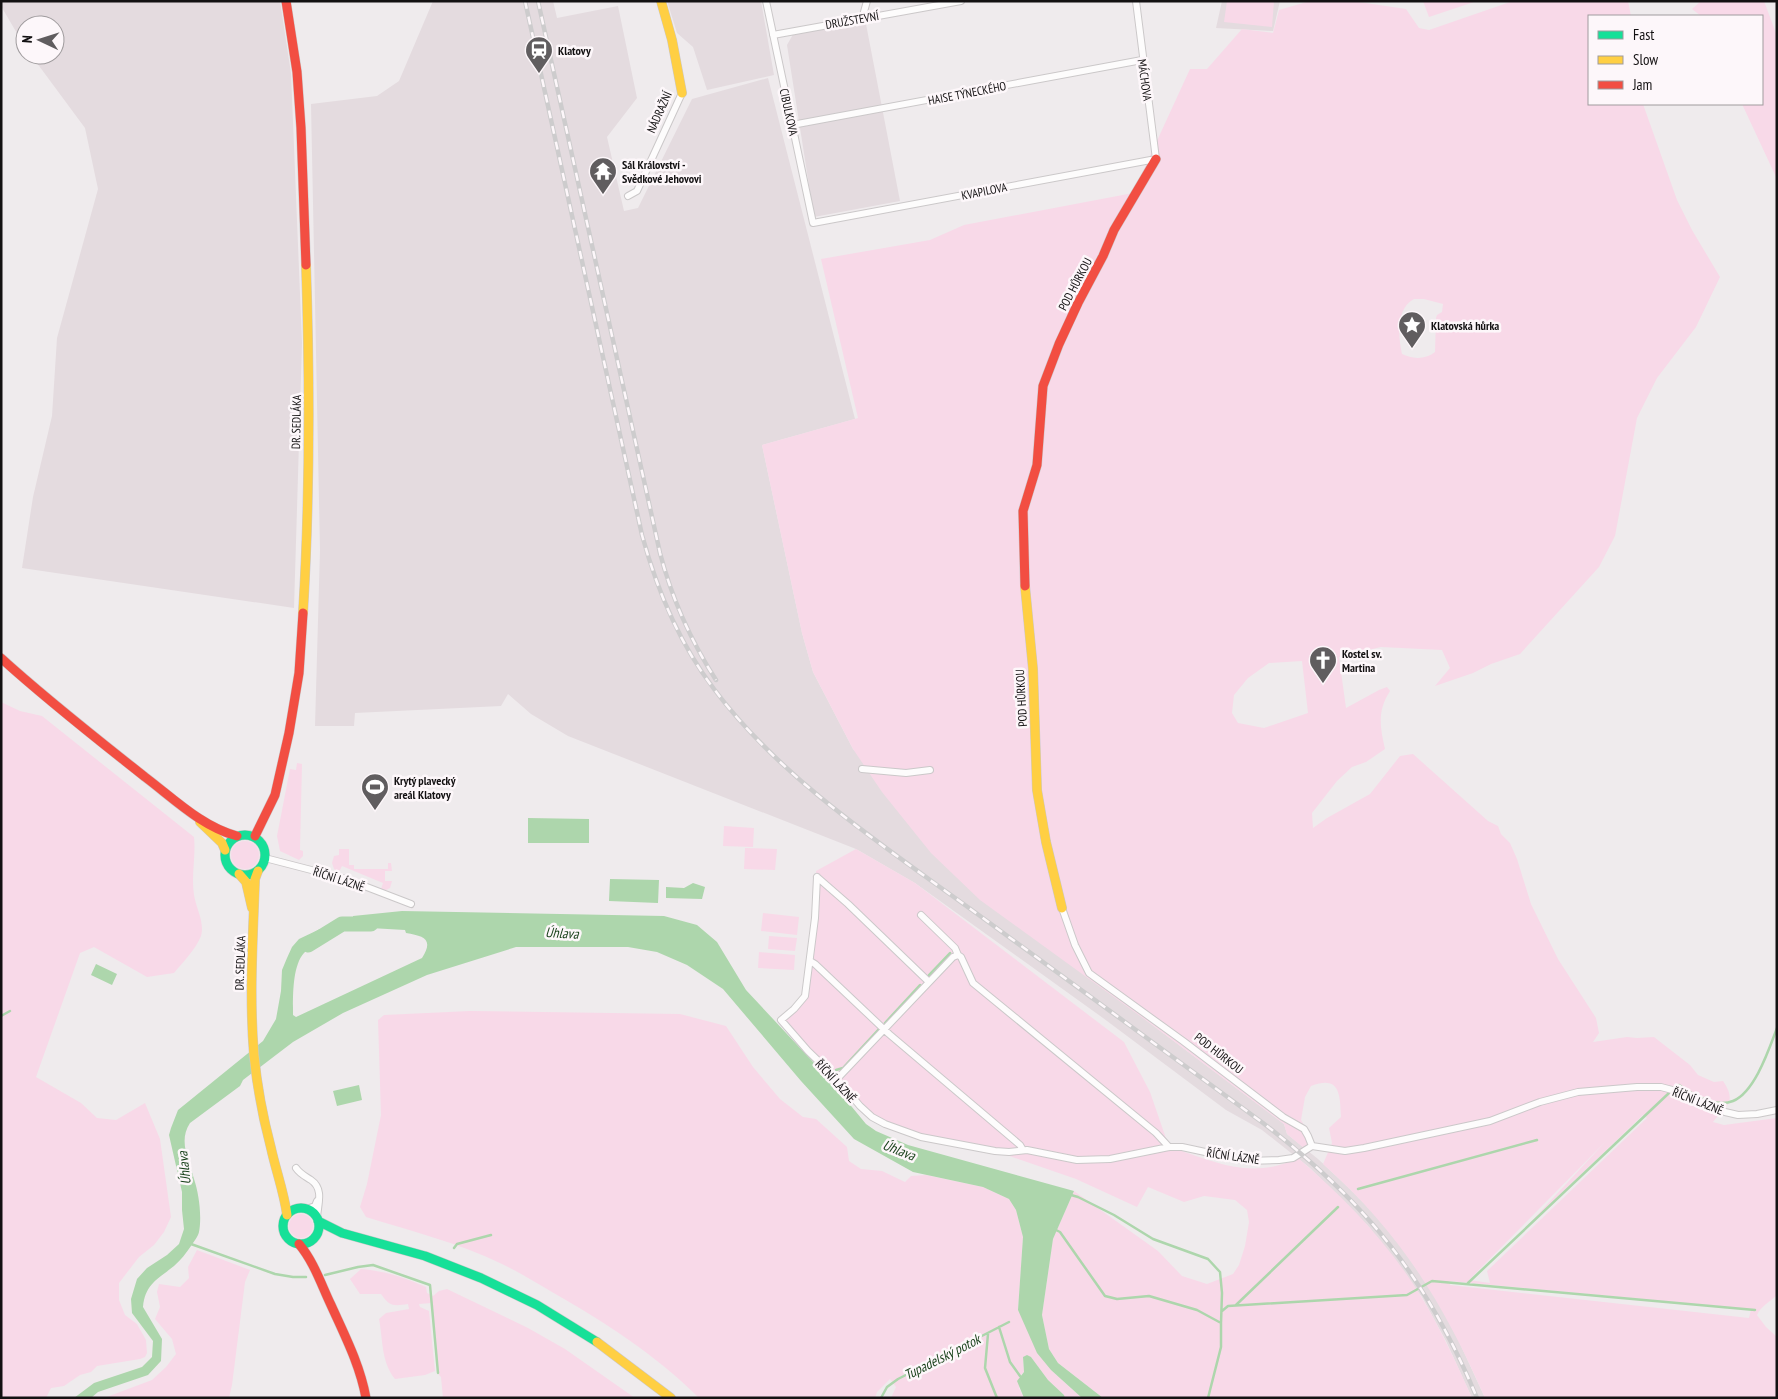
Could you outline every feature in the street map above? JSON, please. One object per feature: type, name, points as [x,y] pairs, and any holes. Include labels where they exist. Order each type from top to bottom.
[{"type":"street","name":"DR. SEDLÁKA","points":[[255,836],[275,795],[289,733],[299,673],[306,562],[309,359],[302,138],[298,81],[286,1]]},
{"type":"street","name":"NÁDRAŽNÍ","points":[[628,196],[636,191],[682,93],[672,40],[661,1]]},
{"type":"street","name":"CIBULKOVA","points":[[766,1],[812,223]]},
{"type":"street","points":[[862,18],[868,1]]},
{"type":"street","name":"DRUŽSTEVNÍ","points":[[773,35],[961,1]]},
{"type":"street","name":"MÁCHOVA","points":[[1136,1],[1156,159]]},
{"type":"street","name":"HAISE TÝNECKÉHO","points":[[792,125],[1142,60]]},
{"type":"street","name":"KVAPILOVA","points":[[812,223],[1156,159]]},
{"type":"street","name":"POD HŮRKOU","points":[[1156,159],[1114,230],[1103,256],[1058,344],[1043,386],[1037,465],[1023,511],[1025,591],[1032,669],[1037,790],[1046,842],[1062,908],[1075,945],[1089,973],[1283,1117],[1304,1130],[1312,1146]]},
{"type":"street","points":[[1,658],[110,749],[193,814],[226,834],[255,836],[265,848],[265,858]]},
{"type":"street","points":[[862,769],[906,773],[930,770]]},
{"type":"street","name":"DR. SEDLÁKA","points":[[193,814],[222,843],[227,865],[246,882],[254,916]]},
{"type":"street","points":[[225,850],[229,842],[237,836]]},
{"type":"street","name":"DR. SEDLÁKA","points":[[265,858],[256,879],[251,1010],[254,1055],[263,1114],[285,1197],[287,1215]]},
{"type":"street","name":"ŘÍČNÍ LÁZNĚ","points":[[265,858],[346,879],[411,904]]},
{"type":"street","points":[[239,874],[249,875],[258,871]]},
{"type":"street","points":[[929,982],[848,904],[817,877],[810,961],[889,1034],[1020,1145],[1023,1150]]},
{"type":"street","points":[[921,915],[955,948],[973,983],[1156,1133],[1168,1147]]},
{"type":"street","points":[[837,1079],[953,957],[958,956]]},
{"type":"street","name":"ŘÍČNÍ LÁZNĚ","points":[[810,961],[805,996],[781,1020],[860,1106],[872,1117],[885,1124],[921,1137],[995,1151],[1010,1152],[1023,1150],[1077,1160],[1110,1159],[1168,1147],[1247,1161],[1293,1158],[1312,1146],[1345,1151],[1401,1141],[1490,1121],[1540,1102],[1578,1092],[1637,1087],[1661,1087],[1676,1091],[1724,1112],[1738,1115],[1777,1110]]},
{"type":"street","points":[[296,1168],[298,1172],[316,1185],[320,1191],[319,1229],[313,1239],[310,1250],[313,1264]]},
{"type":"street","points":[[319,1195],[314,1206],[287,1215],[283,1227],[285,1235],[291,1241],[299,1244],[313,1264],[355,1356],[364,1384],[366,1398]]},
{"type":"street","points":[[285,1197],[318,1219],[324,1226],[342,1233],[425,1256],[481,1278],[537,1305],[600,1344],[672,1398]]},
{"type":"street","points":[[299,1244],[326,1234],[342,1233]]},
{"type":"shaded area","points":[[1,1],[280,1],[291,73],[302,343],[294,608],[22,568],[33,497],[52,416],[57,338],[98,189],[85,128],[38,65],[65,65],[65,15],[15,15],[15,30],[1,6]]},
{"type":"shaded area","points":[[433,1],[553,1],[557,18],[618,6],[637,98],[607,137],[624,211],[638,208],[692,99],[768,78],[855,419],[762,445],[802,633],[813,672],[853,749],[1147,1021],[1284,1124],[1287,1134],[1318,1159],[1351,1190],[1378,1218],[1432,1291],[1456,1335],[1485,1398],[1472,1398],[1446,1341],[1422,1297],[1369,1227],[1310,1168],[1262,1130],[1226,1110],[1103,1018],[915,883],[856,849],[568,736],[531,714],[508,694],[501,706],[355,713],[354,726],[315,726],[320,550],[311,104],[377,96],[399,81]]},
{"type":"shaded area","points":[[667,1],[761,1],[774,75],[707,90],[693,47],[677,33]]},
{"type":"shaded area","points":[[1222,1],[1280,1],[1273,31],[1216,28]]},
{"type":"shaded area","points":[[1227,1],[1274,1],[1272,27],[1224,22]]},
{"type":"shaded area","points":[[1310,1],[1352,1],[1406,9],[1419,28],[1429,30],[1513,1],[1628,1],[1631,15],[1588,15],[1588,105],[1643,105],[1677,200],[1692,230],[1720,277],[1696,327],[1657,378],[1637,418],[1615,536],[1599,567],[1520,654],[1435,686],[1450,668],[1442,650],[1381,647],[1339,657],[1346,708],[1379,690],[1387,687],[1390,691],[1381,712],[1385,749],[1366,762],[1352,767],[1337,781],[1312,813],[1313,828],[1370,794],[1400,756],[1413,754],[1488,821],[1498,826],[1501,834],[1510,843],[1531,904],[1558,959],[1596,1018],[1599,1033],[1593,1042],[1627,1037],[1654,1037],[1690,1065],[1698,1075],[1714,1082],[1723,1081],[1730,1100],[1713,1122],[1724,1125],[1777,1118],[1777,1295],[1757,1315],[1777,1337],[1777,1398],[1485,1398],[1453,1331],[1418,1271],[1375,1216],[1323,1164],[1332,1143],[1329,1128],[1341,1117],[1339,1094],[1333,1085],[1321,1083],[1311,1086],[1305,1097],[1301,1120],[1311,1137],[1305,1149],[1287,1134],[1284,1124],[1147,1021],[980,900],[931,853],[882,792],[853,749],[813,672],[802,633],[762,445],[858,418],[821,259],[930,240],[964,225],[1133,193],[1190,69],[1207,69],[1242,29],[1273,33],[1279,10]],"holes":[[[1414,299],[1424,299],[1443,304],[1442,312],[1436,318],[1435,352],[1431,355],[1414,358],[1402,354],[1399,332],[1404,309]],[[1302,661],[1308,713],[1264,728],[1238,723],[1232,713],[1234,695],[1248,678],[1269,663]],[[1643,1115],[1647,1118],[1487,1271],[1490,1283],[1469,1280],[1607,1140],[1527,1226]],[[1449,1281],[1751,1309],[1751,1310],[1749,1318],[1450,1285]]]},
{"type":"shaded area","points":[[1423,1],[1477,1],[1429,17]]},
{"type":"shaded area","points":[[1701,1],[1764,1],[1777,36],[1777,179],[1742,105],[1763,105],[1763,15],[1700,15],[1692,9]]},
{"type":"shaded area","points":[[862,19],[866,24],[900,201],[814,217],[787,45],[795,31]]},
{"type":"shaded area","points":[[1,702],[20,711],[42,716],[194,837],[193,888],[202,926],[201,936],[196,946],[174,973],[147,977],[94,947],[80,953],[36,1077],[81,1103],[97,1118],[116,1120],[145,1103],[160,1139],[171,1217],[164,1232],[154,1245],[139,1257],[119,1283],[119,1300],[125,1315],[137,1324],[146,1340],[147,1353],[145,1357],[97,1366],[91,1372],[80,1375],[64,1386],[51,1388],[46,1398],[1,1398]]},
{"type":"shaded area","points":[[297,763],[302,764],[300,850],[303,851],[303,856],[299,860],[280,851],[277,836],[290,769],[296,770]]},
{"type":"shaded area","points":[[724,826],[754,828],[753,847],[723,846]]},
{"type":"shaded area","points":[[245,841],[255,845],[259,855],[255,865],[245,869],[235,865],[231,855],[235,845]]},
{"type":"shaded area","points":[[745,848],[777,849],[775,870],[744,869]]},
{"type":"shaded area","points":[[339,849],[349,849],[349,865],[354,865],[354,869],[388,869],[388,863],[391,863],[392,871],[385,871],[385,881],[392,881],[390,888],[386,890],[381,889],[383,883],[342,866],[339,872],[334,869],[332,863],[334,856],[339,855]]},
{"type":"shaded area","points":[[856,849],[915,883],[1124,1042],[1150,1092],[1169,1147],[1217,1163],[1248,1168],[1281,1165],[1298,1158],[1316,1173],[1366,1223],[1396,1259],[1422,1298],[1455,1360],[1472,1398],[1103,1398],[1058,1363],[1049,1349],[1042,1315],[1053,1239],[1074,1191],[1158,1251],[1182,1276],[1207,1284],[1233,1274],[1239,1265],[1245,1246],[1249,1222],[1247,1210],[1235,1200],[1204,1196],[1184,1202],[1148,1187],[1137,1207],[1076,1179],[995,1151],[921,1137],[872,1117],[781,1020],[805,996],[815,918],[816,871]]},
{"type":"shaded area","points":[[763,913],[799,917],[797,935],[761,931]]},
{"type":"shaded area","points":[[769,936],[797,938],[795,951],[768,949]]},
{"type":"shaded area","points":[[759,952],[795,955],[794,970],[758,968]]},
{"type":"shaded area","points":[[470,1011],[680,1014],[726,1026],[753,1067],[780,1099],[803,1117],[816,1119],[847,1147],[849,1161],[861,1169],[882,1171],[905,1182],[911,1176],[926,1175],[983,1187],[1009,1199],[1016,1210],[1023,1237],[1018,1310],[1051,1370],[1082,1398],[1065,1398],[1048,1380],[1031,1357],[1023,1360],[1024,1372],[1020,1376],[1019,1388],[1024,1398],[891,1398],[896,1387],[890,1379],[877,1392],[875,1398],[699,1398],[648,1353],[591,1315],[515,1270],[452,1244],[366,1217],[360,1207],[367,1184],[381,1115],[378,1020],[384,1015]]},
{"type":"shaded area","points":[[301,1214],[309,1218],[313,1226],[309,1234],[301,1238],[293,1234],[289,1226],[293,1218]]},
{"type":"shaded area","points":[[197,1250],[250,1270],[245,1282],[229,1398],[104,1398],[152,1380],[176,1354],[172,1339],[155,1319],[160,1307],[157,1292],[159,1284],[180,1287],[189,1278],[188,1267]]},
{"type":"shaded area","points":[[361,1269],[386,1273],[410,1280],[426,1287],[427,1293],[433,1296],[439,1291],[447,1289],[528,1328],[565,1349],[635,1398],[443,1398],[432,1303],[419,1304],[420,1307],[429,1311],[435,1371],[425,1375],[395,1379],[390,1372],[385,1358],[379,1319],[386,1313],[409,1309],[408,1304],[393,1305],[381,1294],[360,1294],[350,1279]]},
{"type":"water","points":[[528,818],[589,819],[589,843],[528,843]]},
{"type":"water","points":[[610,879],[659,880],[658,903],[609,901]]},
{"type":"water","points":[[693,883],[705,887],[702,899],[666,898],[666,887],[684,888]]},
{"type":"water","name":"Úhlava","points":[[402,911],[664,916],[697,925],[717,942],[746,990],[828,1078],[866,1124],[876,1131],[908,1145],[1074,1191],[1053,1239],[1042,1315],[1049,1349],[1058,1363],[1103,1398],[1082,1398],[1051,1370],[1037,1353],[1018,1310],[1023,1237],[1016,1210],[1009,1199],[983,1187],[913,1172],[854,1139],[801,1081],[723,989],[687,965],[657,952],[628,947],[516,947],[427,975],[343,1013],[293,1042],[243,1080],[240,1086],[190,1123],[185,1137],[185,1144],[187,1158],[199,1198],[200,1219],[198,1236],[181,1259],[149,1287],[143,1307],[162,1339],[161,1361],[148,1375],[98,1392],[91,1398],[74,1398],[94,1383],[142,1367],[152,1357],[153,1341],[132,1313],[131,1299],[137,1279],[147,1268],[167,1255],[179,1244],[184,1229],[182,1192],[169,1135],[178,1110],[263,1041],[276,1019],[281,991],[282,970],[292,947],[299,939],[320,929],[326,938],[304,953],[297,966],[293,1000],[293,1015],[296,1017],[422,958],[427,943],[422,937],[406,933],[405,930],[353,927],[353,916]]},
{"type":"water","points":[[96,964],[117,974],[112,985],[91,975]]},
{"type":"water","points":[[359,1085],[362,1100],[337,1106],[333,1091]]},
{"type":"water","points":[[1027,1355],[1031,1357],[1048,1380],[1065,1398],[1024,1398],[1017,1381],[1024,1372],[1023,1357]]},
{"type":"waterway","points":[[308,945],[342,924],[371,924]]},
{"type":"waterway","points":[[929,975],[950,953]]},
{"type":"waterway","points":[[885,1023],[920,985]]},
{"type":"waterway","points":[[1,1016],[10,1011]]},
{"type":"waterway","points":[[1679,1085],[1704,1099],[1719,1103],[1733,1101],[1748,1089],[1760,1069],[1777,1028]]},
{"type":"waterway","points":[[836,1070],[843,1068],[879,1029]]},
{"type":"waterway","points":[[1468,1283],[1669,1093]]},
{"type":"waterway","points":[[1358,1189],[1537,1140]]},
{"type":"waterway","points":[[1071,1195],[1114,1215],[1153,1239],[1208,1259],[1220,1272],[1222,1293],[1221,1323]]},
{"type":"waterway","points":[[1236,1305],[1338,1207]]},
{"type":"waterway","points":[[1054,1229],[1060,1232],[1105,1296],[1117,1299],[1149,1296],[1197,1310],[1221,1323],[1221,1347],[1208,1398]]},
{"type":"waterway","points":[[454,1248],[457,1244],[491,1235]]},
{"type":"waterway","points":[[191,1244],[275,1274],[306,1277]]},
{"type":"waterway","points":[[325,1275],[373,1265],[430,1285],[438,1373]]},
{"type":"waterway","points":[[1222,1311],[1228,1306],[1407,1295],[1432,1281],[1755,1310]]},
{"type":"waterway","name":"Tupadelský potok","points":[[881,1398],[887,1387],[898,1379],[1009,1322]]},
{"type":"waterway","points":[[999,1327],[1010,1362],[1020,1376]]},
{"type":"waterway","points":[[988,1334],[985,1368],[997,1398]]},
{"type":"railway","points":[[525,1],[642,535],[670,615],[701,671],[742,723],[806,786],[878,842],[1263,1123],[1333,1182],[1390,1245],[1414,1279],[1458,1355],[1477,1398]]},
{"type":"railway","points":[[538,1],[660,553],[670,587],[683,619],[698,650],[716,680]]},
{"type":"traffic: fast","points":[[249,835],[256,838],[262,844],[265,855],[264,863],[256,872],[249,875],[241,875],[234,872],[226,863],[225,851],[228,844],[237,836],[249,835]]},
{"type":"traffic: fast","points":[[301,1208],[308,1209],[314,1213],[318,1219],[319,1226],[318,1233],[314,1239],[308,1243],[301,1244],[294,1243],[288,1239],[284,1233],[283,1226],[284,1219],[288,1213],[294,1209],[301,1208]]},
{"type":"traffic: fast","points":[[318,1221],[342,1233],[425,1256],[481,1278],[537,1305],[597,1342]]},
{"type":"traffic: slow","points":[[661,1],[672,40],[682,93]]},
{"type":"traffic: slow","points":[[303,613],[309,439],[306,265]]},
{"type":"traffic: slow","points":[[1025,586],[1033,669],[1037,790],[1046,842],[1062,908]]},
{"type":"traffic: slow","points":[[200,822],[222,843],[225,850]]},
{"type":"traffic: slow","points":[[258,871],[255,879],[252,967],[254,1055],[263,1114],[287,1215]]},
{"type":"traffic: slow","points":[[239,874],[246,882],[252,908]]},
{"type":"traffic: slow","points":[[597,1342],[671,1398]]},
{"type":"traffic: jam","points":[[286,1],[297,72],[306,265]]},
{"type":"traffic: jam","points":[[1025,586],[1023,511],[1037,465],[1043,386],[1059,344],[1114,230],[1156,159]]},
{"type":"traffic: jam","points":[[255,836],[275,795],[289,733],[299,673],[303,613]]},
{"type":"traffic: jam","points":[[1,658],[72,719],[188,811],[212,826],[237,836]]},
{"type":"traffic: jam","points":[[299,1244],[313,1266],[347,1339],[360,1374],[366,1398]]},
{"type":"place","name":"Klatovy","points":[[539,74]]},
{"type":"place","name":"Sál Království - Svědkové Jehovovi","points":[[603,195]]},
{"type":"place","name":"Klatovská hůrka","points":[[1412,349]]},
{"type":"place","name":"Kostel sv. Martina","points":[[1323,684]]},
{"type":"place","name":"Krytý plavecký areál Klatovy","points":[[375,811]]}]
